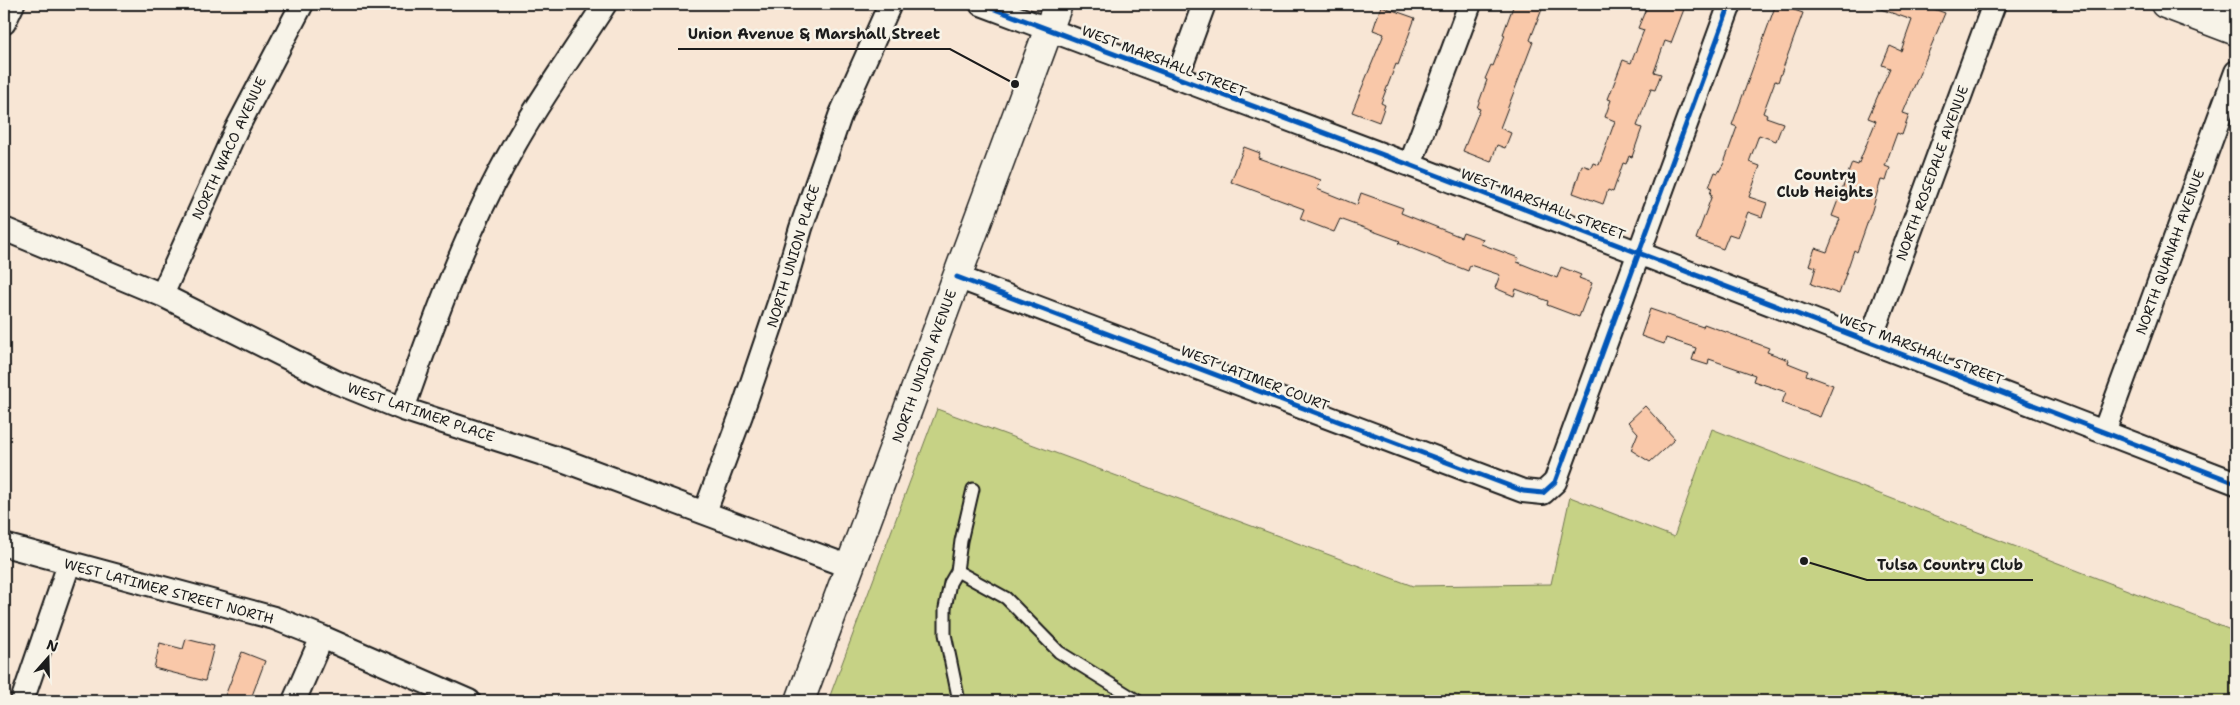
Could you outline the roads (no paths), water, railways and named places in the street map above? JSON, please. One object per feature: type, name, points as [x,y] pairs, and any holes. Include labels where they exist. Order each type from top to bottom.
[{"type":"street","points":[[4,23],[13,4]]},
{"type":"street","name":"NORTH WACO AVENUE","points":[[162,295],[236,130],[302,4]]},
{"type":"street","points":[[403,409],[441,300],[470,232],[492,187],[546,92],[605,4]]},
{"type":"street","name":"NORTH UNION PLACE","points":[[704,512],[741,415],[779,303],[801,228],[840,116],[890,4]]},
{"type":"street","name":"WEST MARSHALL STREET","points":[[981,4],[1410,165],[2236,482]]},
{"type":"street","name":"NORTH UNION AVENUE","points":[[800,701],[1058,4]]},
{"type":"street","points":[[1177,78],[1204,4]]},
{"type":"street","points":[[1410,165],[1470,4]]},
{"type":"street","points":[[1638,253],[1730,4]]},
{"type":"street","name":"NORTH ROSEDALE AVENUE","points":[[1870,341],[1994,4]]},
{"type":"street","points":[[2165,4],[2230,20]]},
{"type":"street","name":"NORTH QUANAH AVENUE","points":[[2104,432],[2236,72]]},
{"type":"street","name":"WEST LATIMER PLACE","points":[[4,229],[162,295],[336,382],[403,409],[565,461],[850,567]]},
{"type":"street","name":"WEST LATIMER COURT","points":[[957,277],[1523,491],[1533,493],[1547,491],[1554,482],[1638,253]]},
{"type":"street","name":"WEST LATIMER STREET NORTH","points":[[4,544],[69,564],[225,603],[274,618],[469,701]]},
{"type":"street","points":[[22,701],[69,564]]},
{"type":"street","points":[[294,701],[322,637]]},
{"type":"lane","points":[[959,701],[944,621],[950,583],[957,571],[961,541],[973,489]]},
{"type":"lane","points":[[957,571],[1006,598],[1059,652],[1138,701]]},
{"type":"place","name":"Union Avenue & Marshall Street","points":[[1015,84]]},
{"type":"place","name":"Tulsa Country Club","points":[[1804,561]]},
{"type":"district","name":"Country Club Heights","points":[[1825,184]]}]
